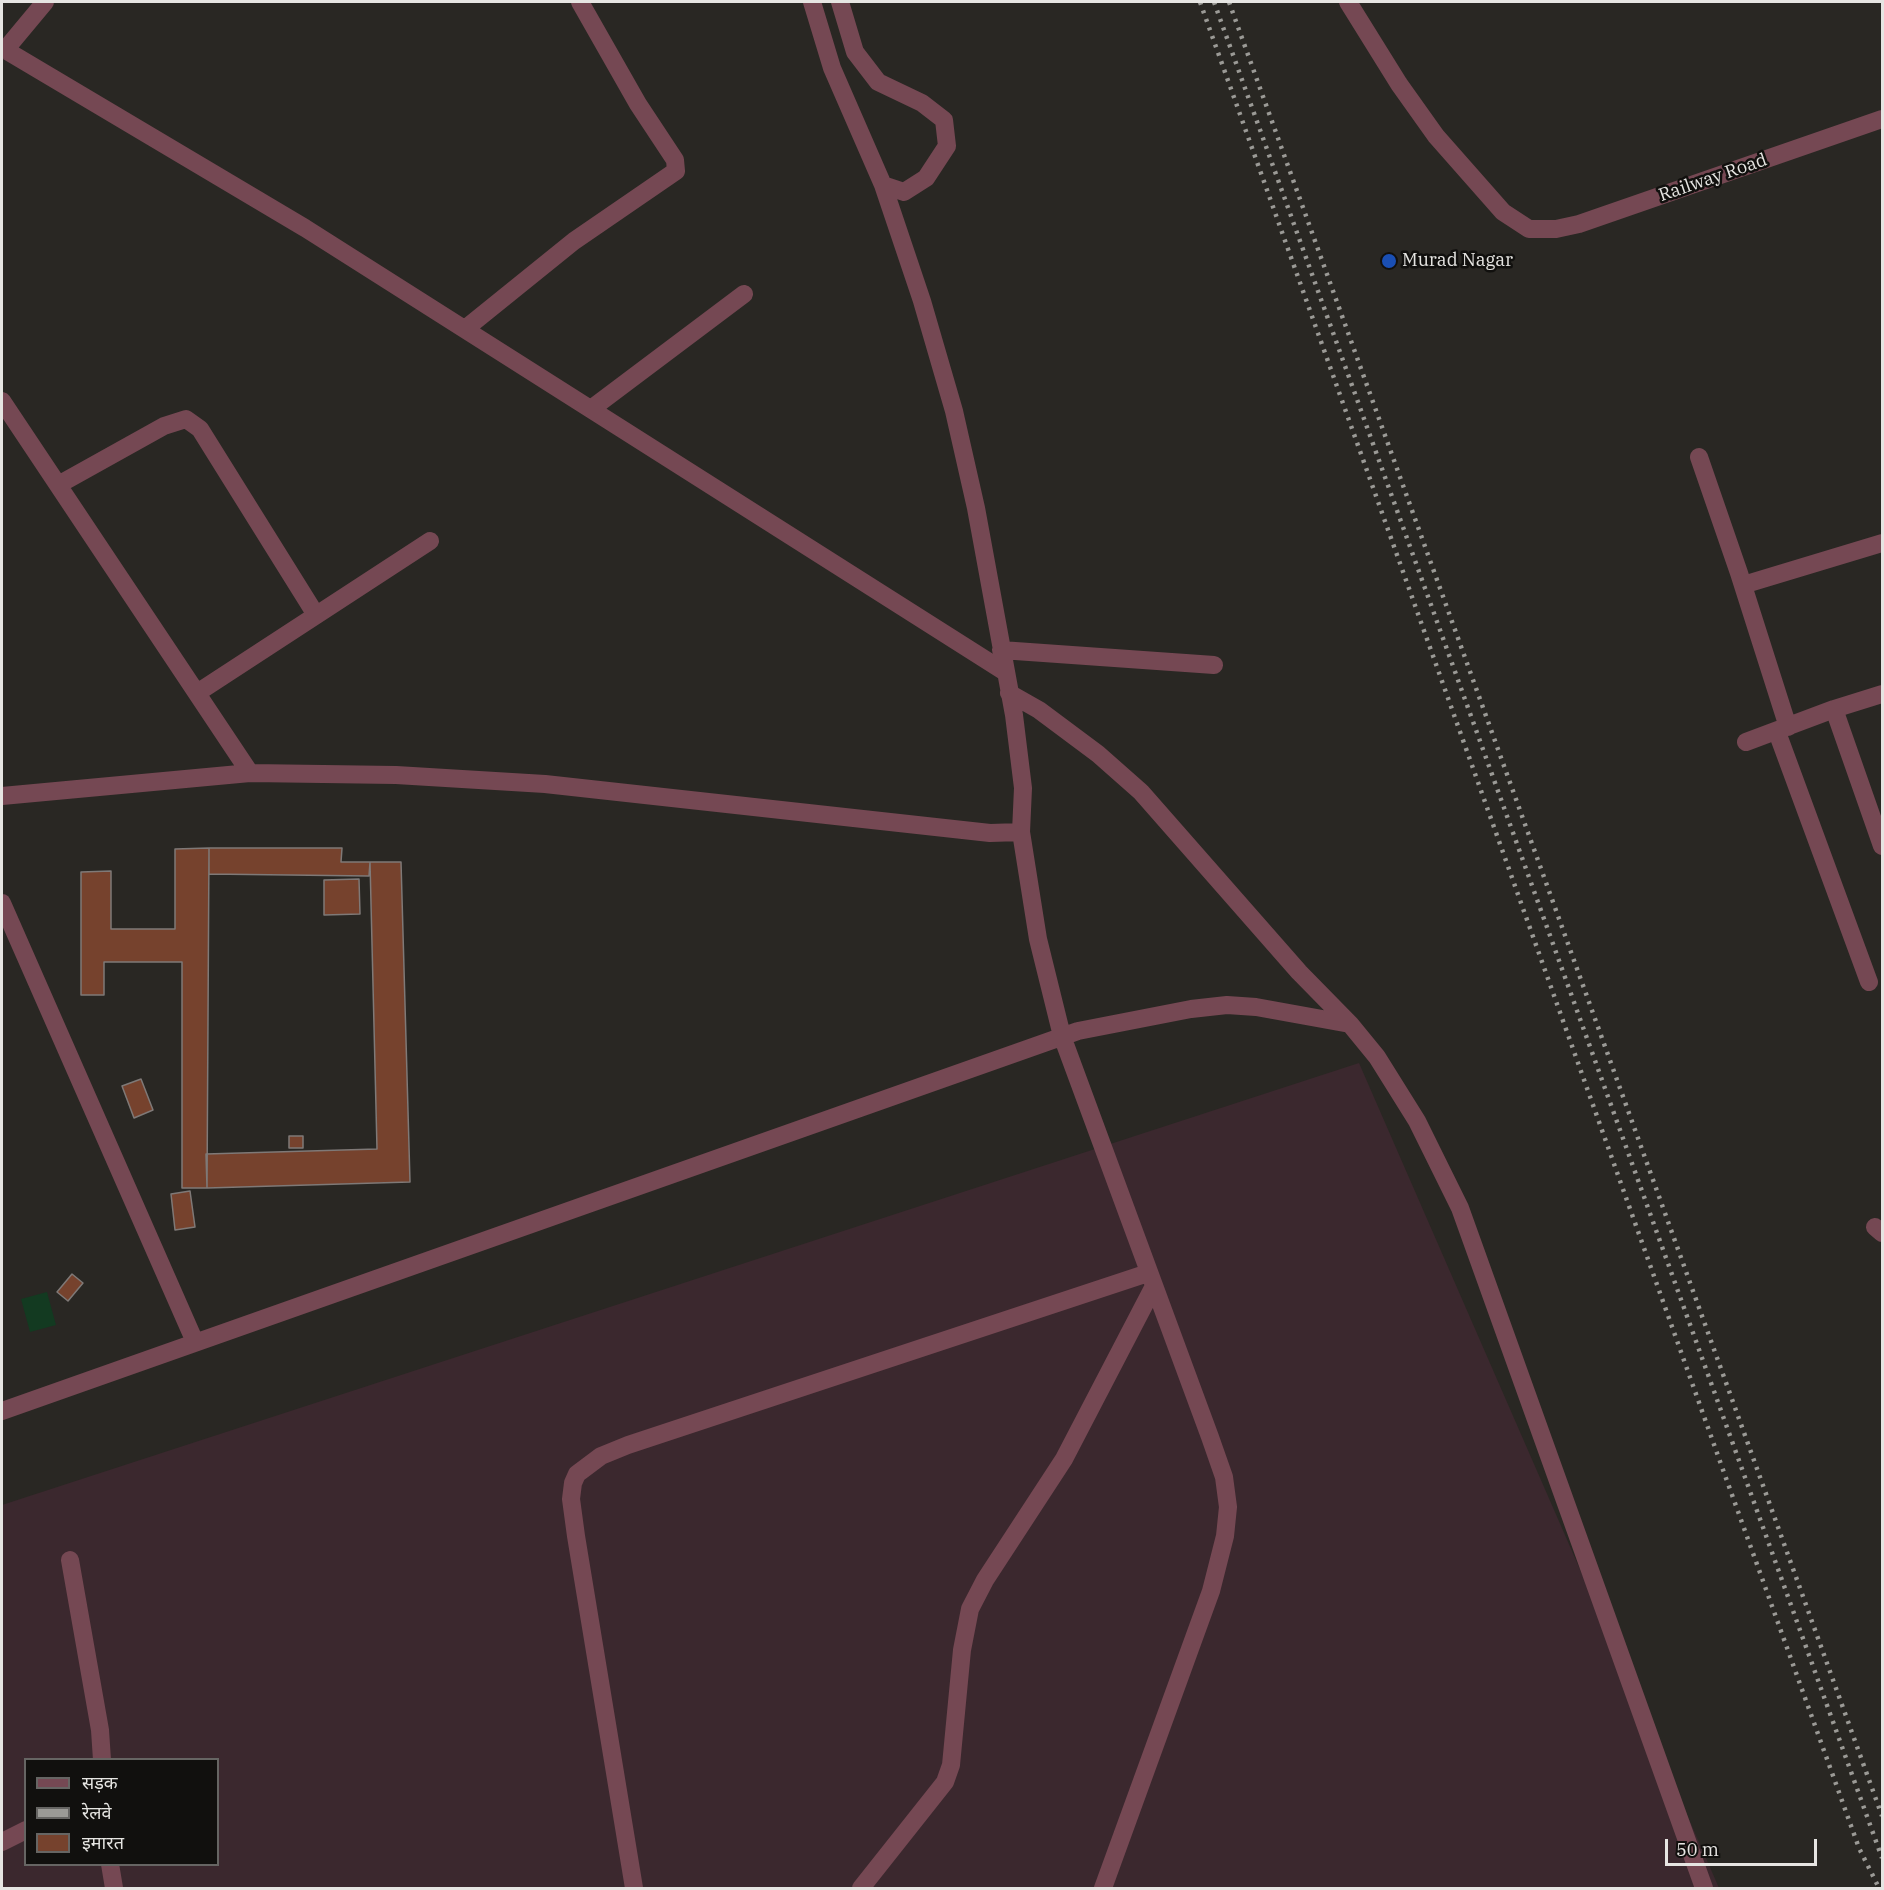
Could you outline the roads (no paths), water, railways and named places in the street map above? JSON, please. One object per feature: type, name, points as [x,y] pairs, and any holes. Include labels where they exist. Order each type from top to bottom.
[{"type":"street","points":[[45,2],[3,49],[305,228],[1005,672]]},
{"type":"street","points":[[465,329],[574,241],[676,171],[675,160],[638,104],[580,2]]},
{"type":"street","points":[[812,2],[832,68],[883,185],[922,301],[954,411],[976,508],[1010,693],[1023,788],[1021,832],[1038,939],[1062,1036],[1224,1477],[1228,1507],[1225,1536],[1210,1591],[1103,1888]]},
{"type":"street","points":[[840,2],[855,52],[878,82],[922,103],[944,120],[947,146],[926,178],[904,192],[883,185]]},
{"type":"street","name":"Railway Road","points":[[1348,2],[1399,84],[1436,136],[1474,181],[1518,223],[1529,229],[1580,224],[1882,119]]},
{"type":"street","points":[[591,409],[744,294]]},
{"type":"street","points":[[2,401],[250,773]]},
{"type":"street","points":[[58,485],[164,426],[186,419],[200,429],[316,615]]},
{"type":"street","points":[[1699,457],[1743,585],[1782,729],[1869,982]]},
{"type":"street","points":[[197,693],[430,541]]},
{"type":"street","points":[[1743,585],[1882,543]]},
{"type":"street","points":[[1001,650],[1214,664]]},
{"type":"street","points":[[1010,693],[1070,733],[1142,792],[1299,972],[1350,1024],[1377,1057],[1417,1121],[1460,1208],[1704,1888]]},
{"type":"street","points":[[1746,742],[1833,709],[1882,694]]},
{"type":"street","points":[[1833,709],[1882,846]]},
{"type":"street","points":[[2,796],[250,773],[396,775],[545,784],[990,832],[1021,832]]},
{"type":"street","points":[[2,903],[195,1342]]},
{"type":"street","points":[[2,1411],[1062,1036],[1098,1026],[1191,1009],[1227,1005],[1256,1007],[1350,1024]]},
{"type":"street","points":[[634,1888],[576,1536],[571,1499],[577,1474],[601,1456],[628,1445],[1151,1280]]},
{"type":"street","points":[[861,1888],[945,1782],[951,1765],[962,1650],[970,1610],[981,1587],[1069,1450],[1151,1280]]},
{"type":"street","points":[[70,1560],[100,1730],[102,1758]]},
{"type":"street","points":[[2,1842],[24,1831]]},
{"type":"street","points":[[110,1866],[114,1888]]},
{"type":"railway","points":[[1200,2],[1859,1848],[1879,1888]]},
{"type":"railway","points":[[1214,2],[1882,1858]]},
{"type":"railway","points":[[1229,2],[1882,1816]]},
{"type":"place","name":"Murad Nagar","points":[[1389,261]]}]
